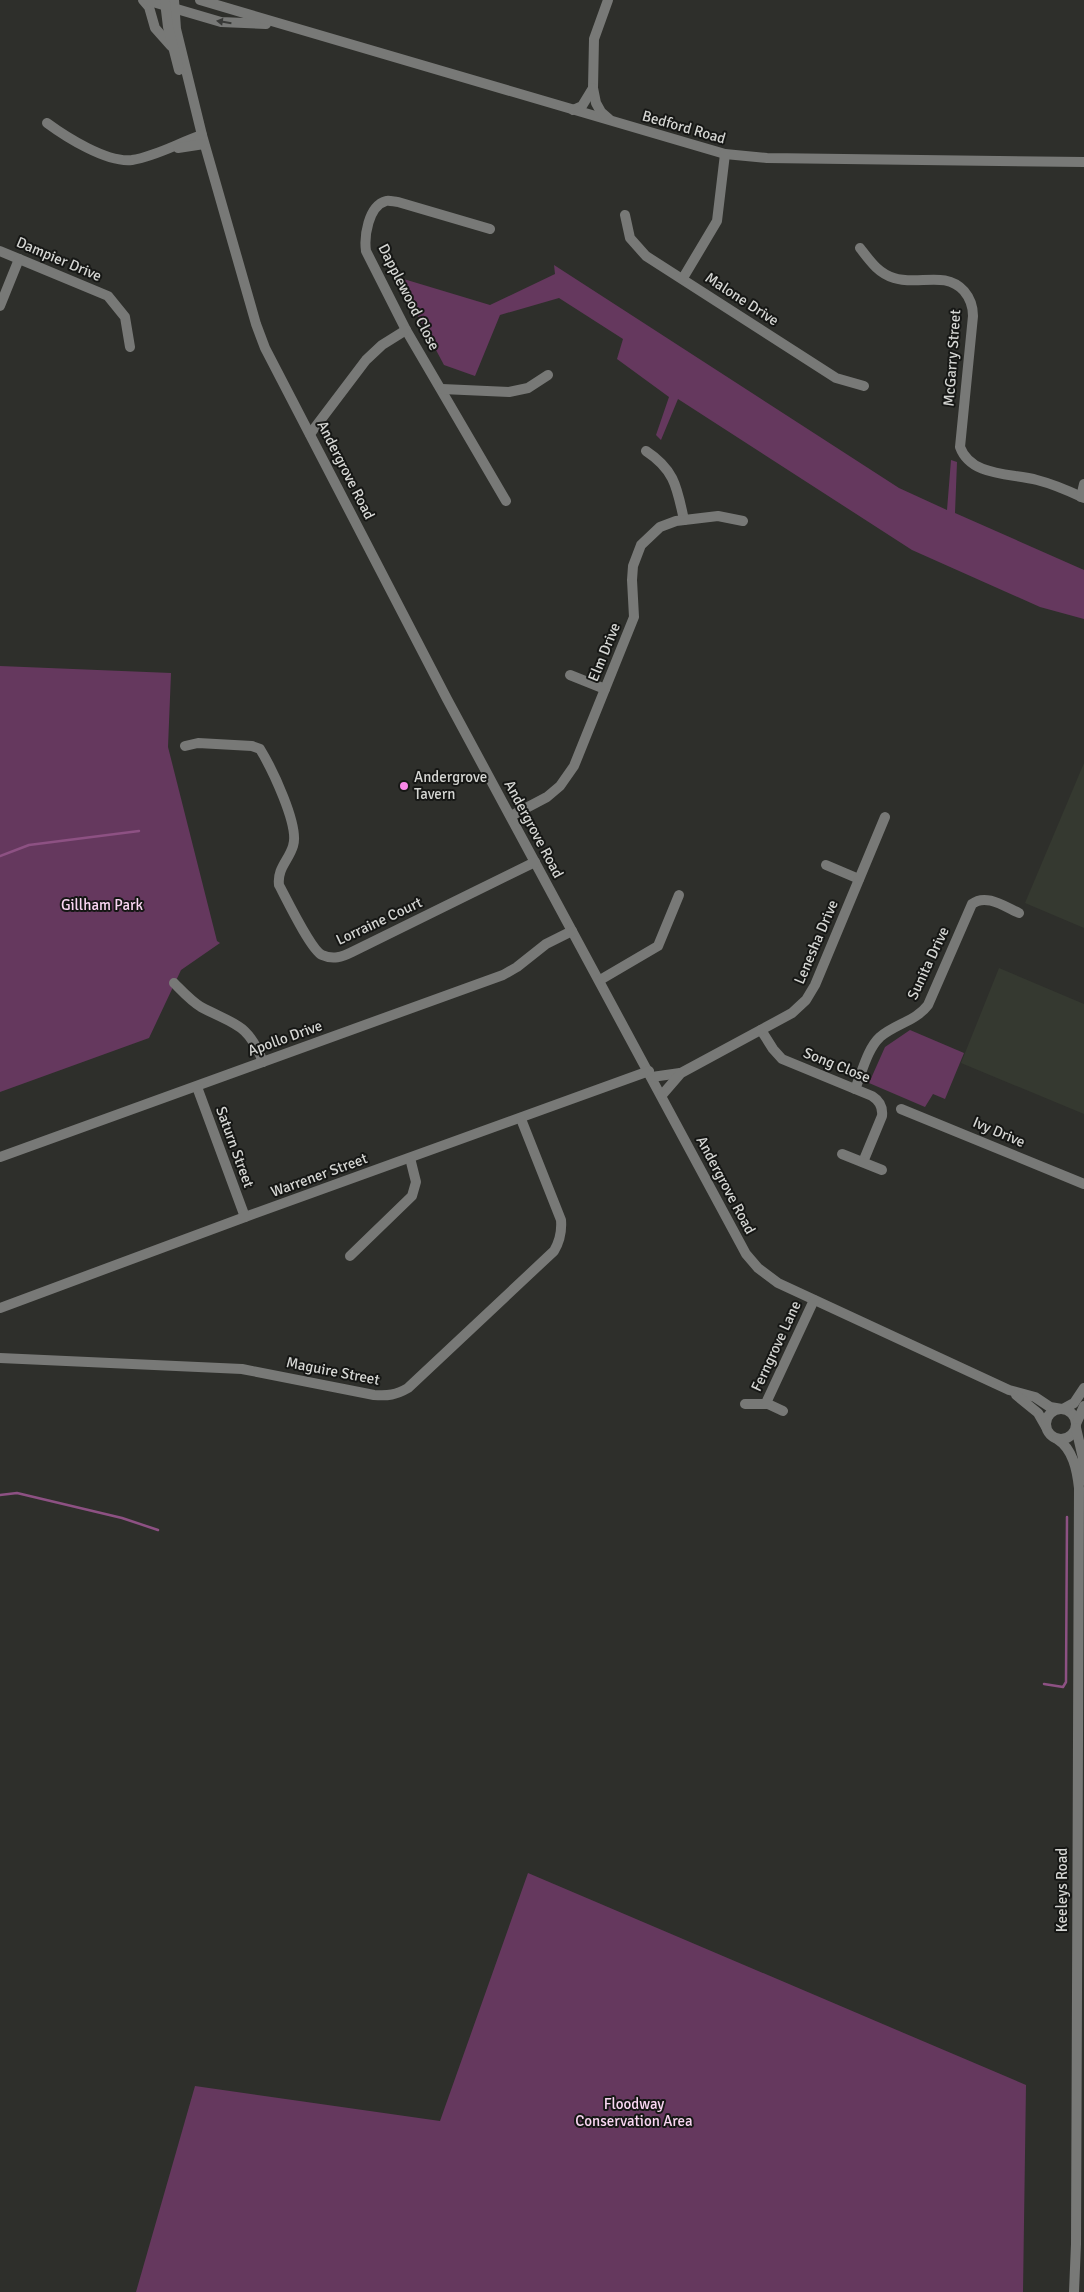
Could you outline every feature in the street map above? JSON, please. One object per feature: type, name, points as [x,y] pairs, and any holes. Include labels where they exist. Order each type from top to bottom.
[{"type":"street","name":"Bedford Road","points":[[144,0],[170,4],[226,23],[290,26]]},
{"type":"street","points":[[144,0],[150,7],[155,28],[170,44],[175,54]]},
{"type":"street","name":"Bedford Road","points":[[200,0],[725,154],[767,158],[1084,162]]},
{"type":"street","points":[[608,0],[594,39],[593,88],[596,103],[601,112],[611,122]]},
{"type":"street","name":"Andergrove Road","points":[[170,4],[168,26],[185,90],[203,139]]},
{"type":"street","name":"Andergrove Road","points":[[170,4],[203,139],[256,324],[265,348],[447,699],[749,1258],[772,1279],[814,1300],[1009,1390],[1034,1397],[1047,1406],[1063,1409]]},
{"type":"street","points":[[573,110],[582,106],[593,88]]},
{"type":"street","points":[[47,123],[71,140],[119,159],[137,159],[203,139]]},
{"type":"street","points":[[683,278],[717,221],[725,154]]},
{"type":"street","name":"Dapplewood Close","points":[[490,230],[398,202],[386,201],[377,207],[371,216],[365,240],[366,251],[406,330],[506,501]]},
{"type":"street","name":"Malone Drive","points":[[626,215],[630,238],[646,256],[836,378],[864,386]]},
{"type":"street","name":"McGarry Street","points":[[860,248],[874,267],[890,277],[906,280],[945,280],[958,286],[967,295],[973,312],[960,447],[964,457],[996,474],[1020,476],[1053,484],[1083,497]]},
{"type":"street","name":"Dampier Drive","points":[[0,251],[108,296],[125,317],[130,347]]},
{"type":"street","points":[[0,306],[19,259]]},
{"type":"street","points":[[310,434],[366,360],[382,345],[406,330]]},
{"type":"street","points":[[442,389],[509,392],[528,388],[548,375]]},
{"type":"street","points":[[646,451],[669,470],[676,484],[684,520]]},
{"type":"street","points":[[1083,497],[1084,484]]},
{"type":"street","name":"Elm Drive","points":[[511,816],[547,797],[560,786],[574,766],[634,617],[633,566],[641,545],[651,533],[660,527],[684,520],[722,516],[743,521]]},
{"type":"street","points":[[570,675],[605,689]]},
{"type":"street","name":"Lorraine Court","points":[[185,746],[198,743],[252,746],[260,749],[263,753],[284,798],[295,836],[293,848],[278,875],[279,885],[313,946],[321,955],[338,958],[352,952],[535,862]]},
{"type":"street","name":"Lenesha Drive","points":[[662,1095],[682,1073],[792,1013],[809,995],[885,817]]},
{"type":"street","points":[[826,864],[859,879]]},
{"type":"street","points":[[600,980],[658,946],[679,895]]},
{"type":"street","name":"Sunita Drive","points":[[855,1089],[877,1040],[883,1034],[920,1014],[930,1002],[972,904],[978,900],[985,899],[1019,913]]},
{"type":"street","name":"Apollo Drive","points":[[0,1158],[503,975],[517,967],[546,944],[572,931]]},
{"type":"street","points":[[174,983],[200,1006],[245,1029],[256,1043],[263,1062]]},
{"type":"street","name":"Song Close","points":[[761,1030],[772,1049],[782,1059],[876,1098],[882,1111],[863,1162]]},
{"type":"street","name":"Lenesha Drive","points":[[651,1074],[682,1073]]},
{"type":"street","name":"Warrener Street","points":[[0,1308],[245,1217],[521,1118],[651,1074]]},
{"type":"street","name":"Saturn Street","points":[[197,1087],[245,1217]]},
{"type":"street","name":"Ivy Drive","points":[[901,1109],[1084,1184]]},
{"type":"street","name":"Maguire Street","points":[[0,1358],[242,1369],[374,1395],[388,1396],[398,1394],[408,1388],[554,1251],[558,1243],[562,1228],[561,1220],[521,1118]]},
{"type":"street","points":[[842,1154],[882,1170]]},
{"type":"street","points":[[350,1256],[412,1196],[416,1182],[410,1158]]},
{"type":"street","name":"Ferngrove Lane","points":[[766,1404],[814,1300]]},
{"type":"street","points":[[1084,1388],[1074,1403],[1063,1409],[1053,1411],[1048,1416],[1047,1430],[1057,1439],[1070,1437],[1084,1406]]},
{"type":"street","name":"Andergrove Road","points":[[1009,1390],[1038,1413],[1047,1430]]},
{"type":"street","name":"Ferngrove Lane","points":[[745,1404],[766,1404],[783,1411]]},
{"type":"street","points":[[1063,1409],[1072,1414],[1076,1425]]},
{"type":"street","name":"Keeleys Road","points":[[1074,2292],[1076,2234],[1079,1488],[1083,1458],[1077,1437],[1076,1425]]},
{"type":"street","name":"Keeleys Road","points":[[1057,1439],[1066,1446],[1073,1458],[1079,1488]]},
{"type":"shaded area","points":[[1084,763],[1084,928],[1025,903]]},
{"type":"shaded area","points":[[999,968],[1084,1004],[1084,1114],[961,1063]]},
{"type":"green space","points":[[554,265],[899,488],[947,510],[951,460],[957,462],[955,513],[1084,570],[1084,619],[1040,607],[912,550],[678,399],[661,440],[656,435],[669,397],[617,359],[623,339],[559,298],[500,315],[475,376],[444,365],[397,277],[490,305],[555,274]]},
{"type":"green space","name":"Gillham Park","points":[[0,666],[171,673],[168,747],[217,941],[220,943],[181,970],[149,1038],[0,1092]]},
{"type":"green space","points":[[910,1030],[964,1053],[945,1099],[933,1094],[925,1107],[869,1083],[885,1047]]},
{"type":"green space","name":"Floodway Conservation Area","points":[[528,1873],[1026,2085],[1023,2292],[136,2292],[195,2086],[440,2121]]},
{"type":"waterway","points":[[0,856],[29,845],[139,831]]},
{"type":"waterway","points":[[0,1495],[17,1493],[122,1518],[158,1530]]},
{"type":"waterway","points":[[1044,1684],[1063,1687],[1066,1682],[1067,1517]]},
{"type":"place","name":"Andergrove Tavern","points":[[404,786]]}]
